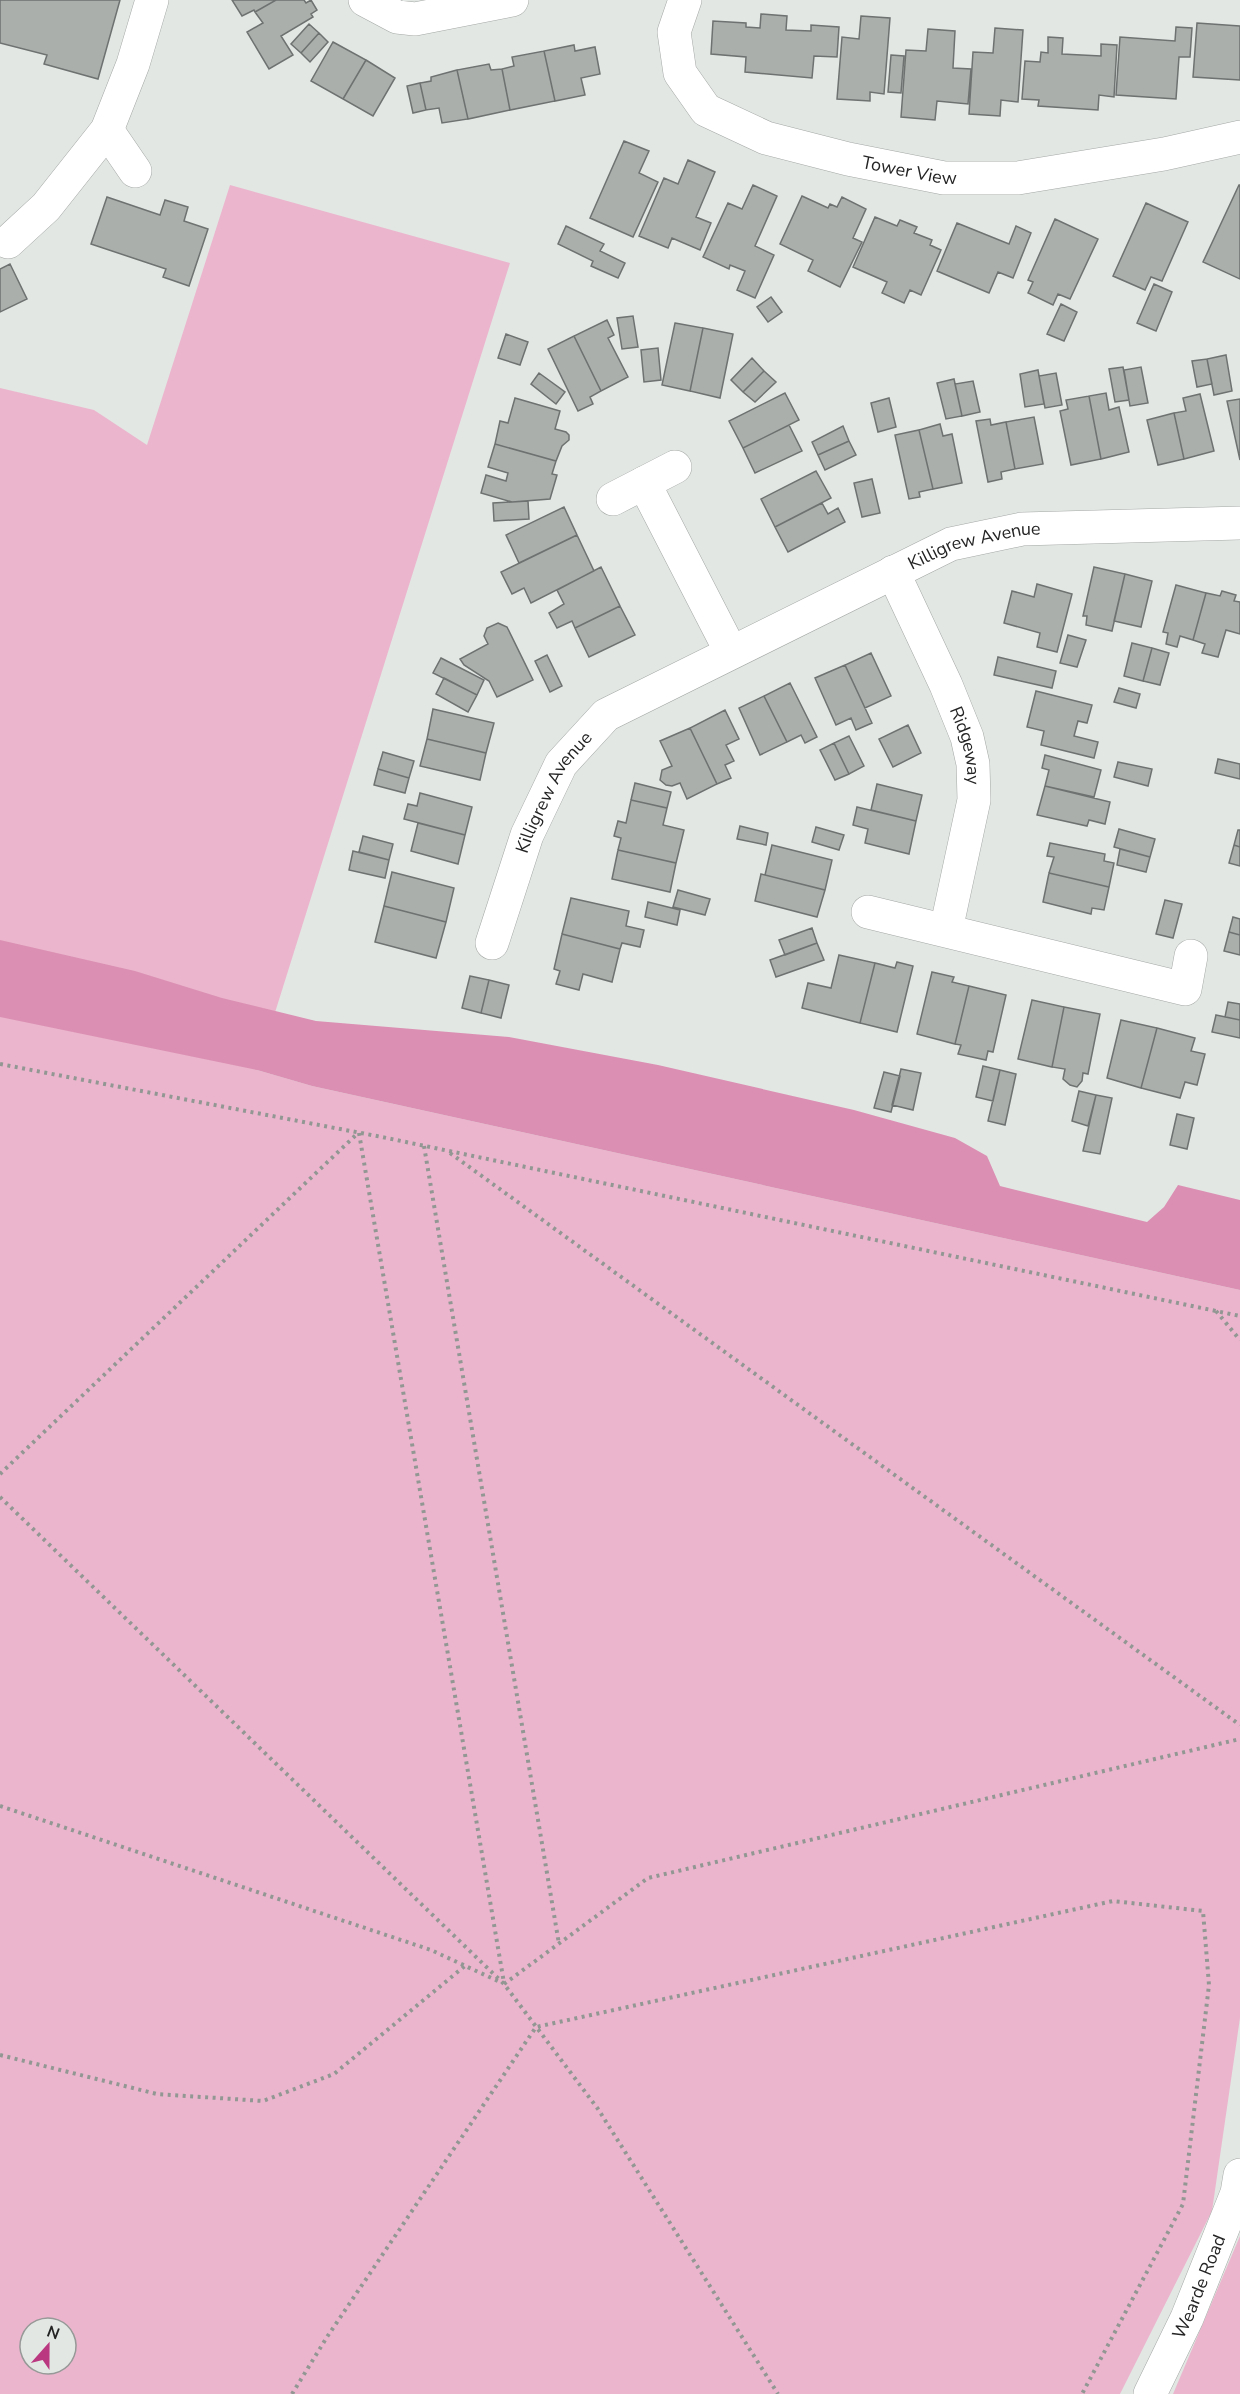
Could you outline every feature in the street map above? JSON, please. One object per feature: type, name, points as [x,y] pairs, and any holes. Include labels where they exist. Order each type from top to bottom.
[{"type":"street","points":[[8,243],[46,207],[107,130],[133,64],[152,0]]},
{"type":"street","points":[[365,0],[397,17],[415,19],[512,0]]},
{"type":"street","name":"Tower View","points":[[685,0],[674,33],[680,73],[706,110],[766,138],[848,159],[944,178],[1018,178],[1164,154],[1240,137]]},
{"type":"street","points":[[107,130],[135,171]]},
{"type":"street","points":[[613,499],[675,467]]},
{"type":"street","points":[[644,483],[731,652]]},
{"type":"street","name":"Killigrew Avenue","points":[[492,943],[527,835],[561,764],[606,715],[951,544],[1022,529],[1240,523]]},
{"type":"street","name":"Ridgeway","points":[[893,572],[946,685],[967,737],[973,764],[974,800],[946,930]]},
{"type":"street","points":[[868,912],[1185,989],[1191,956]]},
{"type":"street","name":"Wearde Road","points":[[1150,2394],[1187,2318],[1237,2193],[1240,2175]]},
{"type":"path","points":[[0,1064],[424,1146],[1240,1316]]},
{"type":"path","points":[[0,1474],[359,1133]]},
{"type":"path","points":[[359,1133],[504,1984]]},
{"type":"path","points":[[424,1146],[558,1944]]},
{"type":"path","points":[[447,1151],[1240,1725]]},
{"type":"path","points":[[1216,1310],[1240,1340]]},
{"type":"path","points":[[0,1497],[504,1984],[598,2109],[778,2394]]},
{"type":"path","points":[[504,1984],[648,1878],[1240,1739]]},
{"type":"path","points":[[0,1806],[432,1950],[504,1984]]},
{"type":"path","points":[[292,2394],[333,2327],[536,2027],[1113,1901],[1203,1911],[1209,1985],[1183,2204],[1082,2394]]},
{"type":"path","points":[[0,2055],[157,2094],[263,2101],[334,2074],[466,1965]]},
{"type":"shaded area","points":[[230,185],[510,263],[257,1070],[312,1086],[1240,1290],[1240,2018],[1212,2211],[1120,2394],[0,2394],[0,388],[94,410],[147,445]]},
{"type":"shaded area","points":[[0,940],[135,971],[222,998],[316,1021],[509,1037],[658,1065],[854,1110],[955,1138],[987,1156],[1000,1186],[1147,1222],[1164,1207],[1178,1185],[1240,1200],[1240,1290],[312,1086],[257,1070],[0,1017]]},
{"type":"shaded area","points":[[1240,2236],[1240,2394],[1173,2394]]},
{"type":"building","points":[[0,0],[120,0],[98,79],[44,64],[47,55],[0,43]]},
{"type":"building","points":[[232,0],[276,0],[255,12],[254,10],[242,16]]},
{"type":"building","points":[[276,0],[304,0],[306,3],[311,0],[317,10],[311,14],[313,17],[281,36],[293,55],[269,69],[247,32],[263,23],[255,12]]},
{"type":"building","points":[[761,14],[787,16],[786,30],[811,31],[811,25],[839,27],[837,57],[814,56],[812,78],[745,72],[746,57],[711,54],[713,21],[746,23],[746,27],[760,28]]},
{"type":"building","points":[[861,16],[890,18],[884,94],[870,92],[870,101],[837,99],[842,37],[859,39]]},
{"type":"building","points":[[1197,23],[1240,26],[1240,80],[1193,77]]},
{"type":"building","points":[[309,24],[319,33],[301,53],[291,44]]},
{"type":"building","points":[[1176,27],[1192,28],[1190,57],[1179,57],[1176,99],[1116,95],[1120,37],[1175,41]]},
{"type":"building","points":[[995,28],[1023,30],[1018,102],[1001,100],[1000,116],[969,114],[973,52],[993,53]]},
{"type":"building","points":[[928,29],[955,31],[953,68],[971,69],[968,104],[937,101],[935,120],[901,117],[906,50],[926,51]]},
{"type":"building","points":[[319,33],[328,42],[310,62],[301,53]]},
{"type":"building","points":[[1048,37],[1063,38],[1062,54],[1101,56],[1101,44],[1117,45],[1114,97],[1099,95],[1098,110],[1038,106],[1039,100],[1022,99],[1025,61],[1040,62],[1041,52],[1048,53]]},
{"type":"building","points":[[333,42],[366,60],[343,99],[311,81]]},
{"type":"building","points":[[574,45],[575,51],[595,47],[600,74],[581,78],[585,95],[555,101],[544,51]]},
{"type":"building","points":[[544,51],[555,101],[510,110],[502,69],[514,66],[512,57]]},
{"type":"building","points":[[891,55],[904,56],[901,93],[888,92]]},
{"type":"building","points":[[366,60],[395,78],[373,116],[343,99]]},
{"type":"building","points":[[489,64],[491,70],[502,69],[510,110],[468,119],[457,70]]},
{"type":"building","points":[[457,70],[468,119],[442,123],[439,108],[426,110],[420,83],[431,81],[431,77]]},
{"type":"building","points":[[420,83],[426,110],[413,113],[407,86]]},
{"type":"building","points":[[624,141],[649,151],[639,173],[658,182],[633,237],[590,218]]},
{"type":"building","points":[[688,160],[715,172],[696,217],[711,223],[700,250],[672,238],[668,248],[639,236],[664,178],[678,184]]},
{"type":"building","points":[[753,185],[777,196],[755,246],[774,255],[755,298],[737,290],[745,271],[730,265],[729,269],[703,257],[728,203],[742,209]]},
{"type":"building","points":[[1240,185],[1240,279],[1203,262]]},
{"type":"building","points":[[802,196],[828,208],[830,204],[837,207],[842,197],[866,209],[853,238],[862,242],[840,287],[808,271],[813,260],[780,244]]},
{"type":"building","points":[[107,197],[160,215],[165,200],[188,207],[184,221],[208,229],[189,286],[163,277],[166,269],[91,244]]},
{"type":"building","points":[[1146,203],[1188,222],[1162,281],[1151,277],[1145,290],[1113,276]]},
{"type":"building","points":[[875,217],[897,226],[900,220],[917,227],[914,233],[932,240],[930,245],[941,250],[921,295],[910,290],[904,303],[882,293],[887,282],[853,267]]},
{"type":"building","points":[[1055,219],[1098,239],[1070,299],[1058,294],[1053,305],[1028,293],[1033,282],[1028,280]]},
{"type":"building","points":[[957,223],[1009,244],[1016,226],[1031,233],[1013,278],[998,272],[989,293],[937,271]]},
{"type":"building","points":[[566,226],[604,244],[600,251],[625,263],[618,278],[591,266],[593,261],[558,244]]},
{"type":"building","points":[[10,264],[27,299],[0,312],[0,269]]},
{"type":"building","points":[[1154,284],[1172,292],[1156,331],[1137,323]]},
{"type":"building","points":[[771,297],[782,312],[768,322],[757,307]]},
{"type":"building","points":[[1061,304],[1077,312],[1064,341],[1047,334]]},
{"type":"building","points":[[633,316],[638,347],[622,349],[617,318]]},
{"type":"building","points":[[607,320],[614,335],[608,338],[628,377],[601,391],[574,336]]},
{"type":"building","points":[[675,323],[703,328],[690,391],[662,385]]},
{"type":"building","points":[[703,328],[733,334],[720,398],[690,391]]},
{"type":"building","points":[[506,334],[528,342],[520,365],[498,358]]},
{"type":"building","points":[[574,336],[601,391],[590,397],[593,404],[578,411],[548,349]]},
{"type":"building","points":[[658,348],[661,380],[644,382],[641,350]]},
{"type":"building","points":[[1226,355],[1232,391],[1214,395],[1207,359]]},
{"type":"building","points":[[752,358],[764,371],[743,392],[731,380]]},
{"type":"building","points":[[1207,359],[1212,384],[1197,387],[1192,361]]},
{"type":"building","points":[[1123,367],[1129,400],[1115,402],[1109,369]]},
{"type":"building","points":[[1141,367],[1148,403],[1130,406],[1124,370]]},
{"type":"building","points":[[1038,370],[1044,404],[1025,407],[1020,374]]},
{"type":"building","points":[[764,371],[776,382],[755,402],[743,392]]},
{"type":"building","points":[[539,373],[565,392],[556,404],[531,384]]},
{"type":"building","points":[[1056,373],[1062,405],[1045,408],[1039,376]]},
{"type":"building","points":[[954,379],[962,416],[946,419],[937,383]]},
{"type":"building","points":[[973,381],[980,412],[962,416],[955,384]]},
{"type":"building","points":[[785,393],[799,420],[743,448],[729,421]]},
{"type":"building","points":[[1106,393],[1109,410],[1119,407],[1129,452],[1101,459],[1089,396]]},
{"type":"building","points":[[1200,394],[1214,451],[1184,459],[1174,413],[1186,411],[1183,398]]},
{"type":"building","points":[[1089,396],[1101,459],[1071,465],[1060,411],[1068,409],[1066,400]]},
{"type":"building","points":[[515,398],[560,411],[555,429],[566,432],[569,440],[562,446],[556,461],[495,444],[500,421],[508,423]]},
{"type":"building","points":[[889,398],[896,427],[878,432],[871,403]]},
{"type":"building","points":[[1240,399],[1240,460],[1227,401]]},
{"type":"building","points":[[1174,413],[1184,459],[1158,465],[1147,420]]},
{"type":"building","points":[[1034,417],[1043,464],[1015,469],[1006,422]]},
{"type":"building","points":[[990,419],[991,425],[1006,422],[1015,469],[1001,472],[1002,479],[988,482],[976,421]]},
{"type":"building","points":[[940,424],[943,436],[952,434],[962,483],[933,489],[919,430]]},
{"type":"building","points":[[789,425],[802,451],[755,473],[743,448]]},
{"type":"building","points":[[843,426],[849,441],[818,455],[812,442]]},
{"type":"building","points":[[919,430],[933,489],[919,492],[920,497],[909,499],[895,435]]},
{"type":"building","points":[[849,441],[856,455],[825,470],[818,455]]},
{"type":"building","points":[[495,444],[556,461],[552,474],[557,475],[550,499],[512,502],[481,493],[486,475],[506,481],[508,473],[488,467]]},
{"type":"building","points":[[816,471],[831,498],[775,527],[761,499]]},
{"type":"building","points":[[872,479],[880,513],[862,517],[854,483]]},
{"type":"building","points":[[528,501],[529,519],[494,521],[493,503]]},
{"type":"building","points":[[822,503],[828,514],[838,508],[845,522],[788,552],[775,527]]},
{"type":"building","points":[[564,507],[577,535],[519,563],[506,535]]},
{"type":"building","points":[[577,535],[594,571],[531,603],[524,588],[512,594],[501,572]]},
{"type":"building","points":[[601,567],[620,606],[575,628],[572,621],[557,628],[549,613],[564,604],[557,590]]},
{"type":"building","points":[[1094,567],[1125,574],[1112,631],[1086,625],[1087,616],[1083,616]]},
{"type":"building","points":[[1125,574],[1152,581],[1141,627],[1114,621]]},
{"type":"building","points":[[1037,584],[1072,594],[1057,652],[1037,647],[1040,633],[1004,623],[1012,591],[1034,597]]},
{"type":"building","points":[[1176,585],[1206,593],[1193,640],[1180,636],[1177,647],[1166,644],[1168,633],[1163,632]]},
{"type":"building","points":[[1222,591],[1236,595],[1234,601],[1240,602],[1240,634],[1226,630],[1218,657],[1202,653],[1205,644],[1193,640],[1206,593],[1220,596]]},
{"type":"building","points":[[620,606],[635,635],[589,657],[575,628]]},
{"type":"building","points":[[498,623],[507,627],[533,680],[497,697],[489,681],[464,665],[460,659],[488,644],[484,636],[487,628]]},
{"type":"building","points":[[1068,635],[1086,640],[1077,667],[1060,663]]},
{"type":"building","points":[[1132,643],[1152,648],[1143,681],[1124,676]]},
{"type":"building","points":[[1152,648],[1169,653],[1160,685],[1143,681]]},
{"type":"building","points":[[871,653],[891,696],[865,708],[845,665]]},
{"type":"building","points":[[547,655],[562,686],[550,692],[535,661]]},
{"type":"building","points":[[998,657],[1056,671],[1052,688],[994,675]]},
{"type":"building","points":[[441,658],[484,680],[477,695],[433,673]]},
{"type":"building","points":[[845,665],[872,723],[856,730],[851,718],[836,725],[815,678]]},
{"type":"building","points":[[444,678],[477,695],[468,712],[436,694]]},
{"type":"building","points":[[790,683],[817,737],[805,743],[801,735],[787,742],[764,696]]},
{"type":"building","points":[[1119,688],[1140,694],[1136,708],[1114,702]]},
{"type":"building","points":[[1036,691],[1092,705],[1087,723],[1078,721],[1074,736],[1098,742],[1094,758],[1041,745],[1044,731],[1027,727]]},
{"type":"building","points":[[764,696],[787,742],[760,755],[739,708]]},
{"type":"building","points":[[433,709],[494,723],[486,753],[427,739]]},
{"type":"building","points":[[725,710],[739,739],[726,745],[734,761],[725,765],[731,778],[717,784],[690,728]]},
{"type":"building","points":[[908,725],[921,753],[893,767],[879,739]]},
{"type":"building","points":[[690,728],[717,784],[687,799],[680,783],[672,786],[660,780],[662,770],[672,766],[660,741]]},
{"type":"building","points":[[849,736],[864,766],[849,774],[834,743]]},
{"type":"building","points":[[427,739],[486,753],[480,780],[420,766]]},
{"type":"building","points":[[834,743],[849,774],[835,780],[820,750]]},
{"type":"building","points":[[383,752],[414,761],[409,778],[378,769]]},
{"type":"building","points":[[1045,755],[1101,770],[1094,797],[1045,786],[1049,770],[1042,768]]},
{"type":"building","points":[[1218,759],[1240,764],[1240,779],[1215,773]]},
{"type":"building","points":[[1118,762],[1152,769],[1148,786],[1114,777]]},
{"type":"building","points":[[378,769],[409,778],[405,793],[374,785]]},
{"type":"building","points":[[635,783],[671,792],[667,808],[631,800]]},
{"type":"building","points":[[877,784],[922,795],[916,821],[871,810]]},
{"type":"building","points":[[1045,786],[1110,802],[1105,824],[1089,820],[1087,826],[1037,815]]},
{"type":"building","points":[[420,793],[472,807],[465,835],[404,819],[408,804],[417,806]]},
{"type":"building","points":[[631,800],[667,808],[663,825],[684,830],[676,863],[618,850],[621,838],[614,836],[618,821],[626,823]]},
{"type":"building","points":[[857,807],[916,821],[909,854],[865,843],[868,829],[853,825]]},
{"type":"building","points":[[418,823],[465,835],[458,864],[411,851]]},
{"type":"building","points":[[740,826],[768,833],[766,845],[737,839]]},
{"type":"building","points":[[816,827],[844,835],[839,850],[812,842]]},
{"type":"building","points":[[1119,829],[1155,839],[1150,857],[1114,847]]},
{"type":"building","points":[[1238,830],[1240,830],[1240,847],[1234,845]]},
{"type":"building","points":[[363,836],[393,844],[389,860],[359,852]]},
{"type":"building","points":[[1050,843],[1105,854],[1104,861],[1114,863],[1109,887],[1049,873],[1054,857],[1047,856]]},
{"type":"building","points":[[772,845],[832,860],[825,890],[765,875]]},
{"type":"building","points":[[1234,845],[1240,847],[1240,866],[1229,863]]},
{"type":"building","points":[[1120,849],[1150,857],[1146,872],[1117,865]]},
{"type":"building","points":[[618,850],[676,863],[670,892],[612,879]]},
{"type":"building","points":[[353,851],[389,860],[385,878],[349,870]]},
{"type":"building","points":[[392,872],[454,888],[446,922],[384,906]]},
{"type":"building","points":[[1049,873],[1109,887],[1104,910],[1092,908],[1091,914],[1043,902]]},
{"type":"building","points":[[761,874],[825,890],[817,917],[755,901]]},
{"type":"building","points":[[678,890],[710,899],[705,915],[673,907]]},
{"type":"building","points":[[571,898],[629,911],[626,926],[644,930],[640,947],[622,943],[620,949],[562,934]]},
{"type":"building","points":[[1165,900],[1182,904],[1173,938],[1156,934]]},
{"type":"building","points":[[648,902],[680,910],[677,925],[645,917]]},
{"type":"building","points":[[384,906],[446,922],[436,958],[375,942]]},
{"type":"building","points":[[1233,917],[1240,919],[1240,935],[1229,932]]},
{"type":"building","points":[[812,928],[817,943],[785,955],[779,940]]},
{"type":"building","points":[[1229,932],[1240,935],[1240,955],[1224,951]]},
{"type":"building","points":[[562,934],[620,949],[612,982],[583,974],[579,990],[556,984],[560,971],[554,969]]},
{"type":"building","points":[[817,943],[824,960],[776,977],[770,960]]},
{"type":"building","points":[[839,955],[875,963],[860,1023],[802,1008],[808,983],[831,988]]},
{"type":"building","points":[[897,962],[913,966],[897,1032],[860,1023],[875,963],[895,968]]},
{"type":"building","points":[[932,972],[954,977],[952,982],[969,986],[955,1044],[917,1034]]},
{"type":"building","points":[[470,976],[489,980],[481,1013],[462,1008]]},
{"type":"building","points":[[489,980],[509,985],[501,1018],[481,1013]]},
{"type":"building","points":[[969,986],[1006,995],[993,1052],[988,1051],[986,1060],[958,1054],[961,1045],[955,1044]]},
{"type":"building","points":[[1032,1000],[1064,1007],[1052,1067],[1018,1059]]},
{"type":"building","points":[[1228,1002],[1240,1004],[1240,1020],[1225,1017]]},
{"type":"building","points":[[1064,1007],[1100,1014],[1088,1074],[1083,1073],[1082,1081],[1077,1087],[1063,1079],[1065,1069],[1052,1067]]},
{"type":"building","points":[[1216,1015],[1240,1020],[1240,1038],[1212,1032]]},
{"type":"building","points":[[1121,1020],[1157,1028],[1141,1088],[1107,1078]]},
{"type":"building","points":[[1157,1028],[1195,1038],[1191,1051],[1205,1054],[1197,1085],[1185,1082],[1180,1098],[1141,1088]]},
{"type":"building","points":[[983,1066],[1000,1070],[993,1101],[976,1097]]},
{"type":"building","points":[[901,1069],[921,1073],[913,1110],[892,1105]]},
{"type":"building","points":[[1000,1070],[1016,1074],[1005,1125],[988,1121]]},
{"type":"building","points":[[884,1072],[900,1076],[891,1112],[874,1108]]},
{"type":"building","points":[[1079,1091],[1096,1095],[1088,1126],[1072,1121]]},
{"type":"building","points":[[1096,1095],[1112,1098],[1100,1154],[1083,1151]]},
{"type":"building","points":[[1177,1114],[1194,1118],[1187,1149],[1170,1145]]}]
